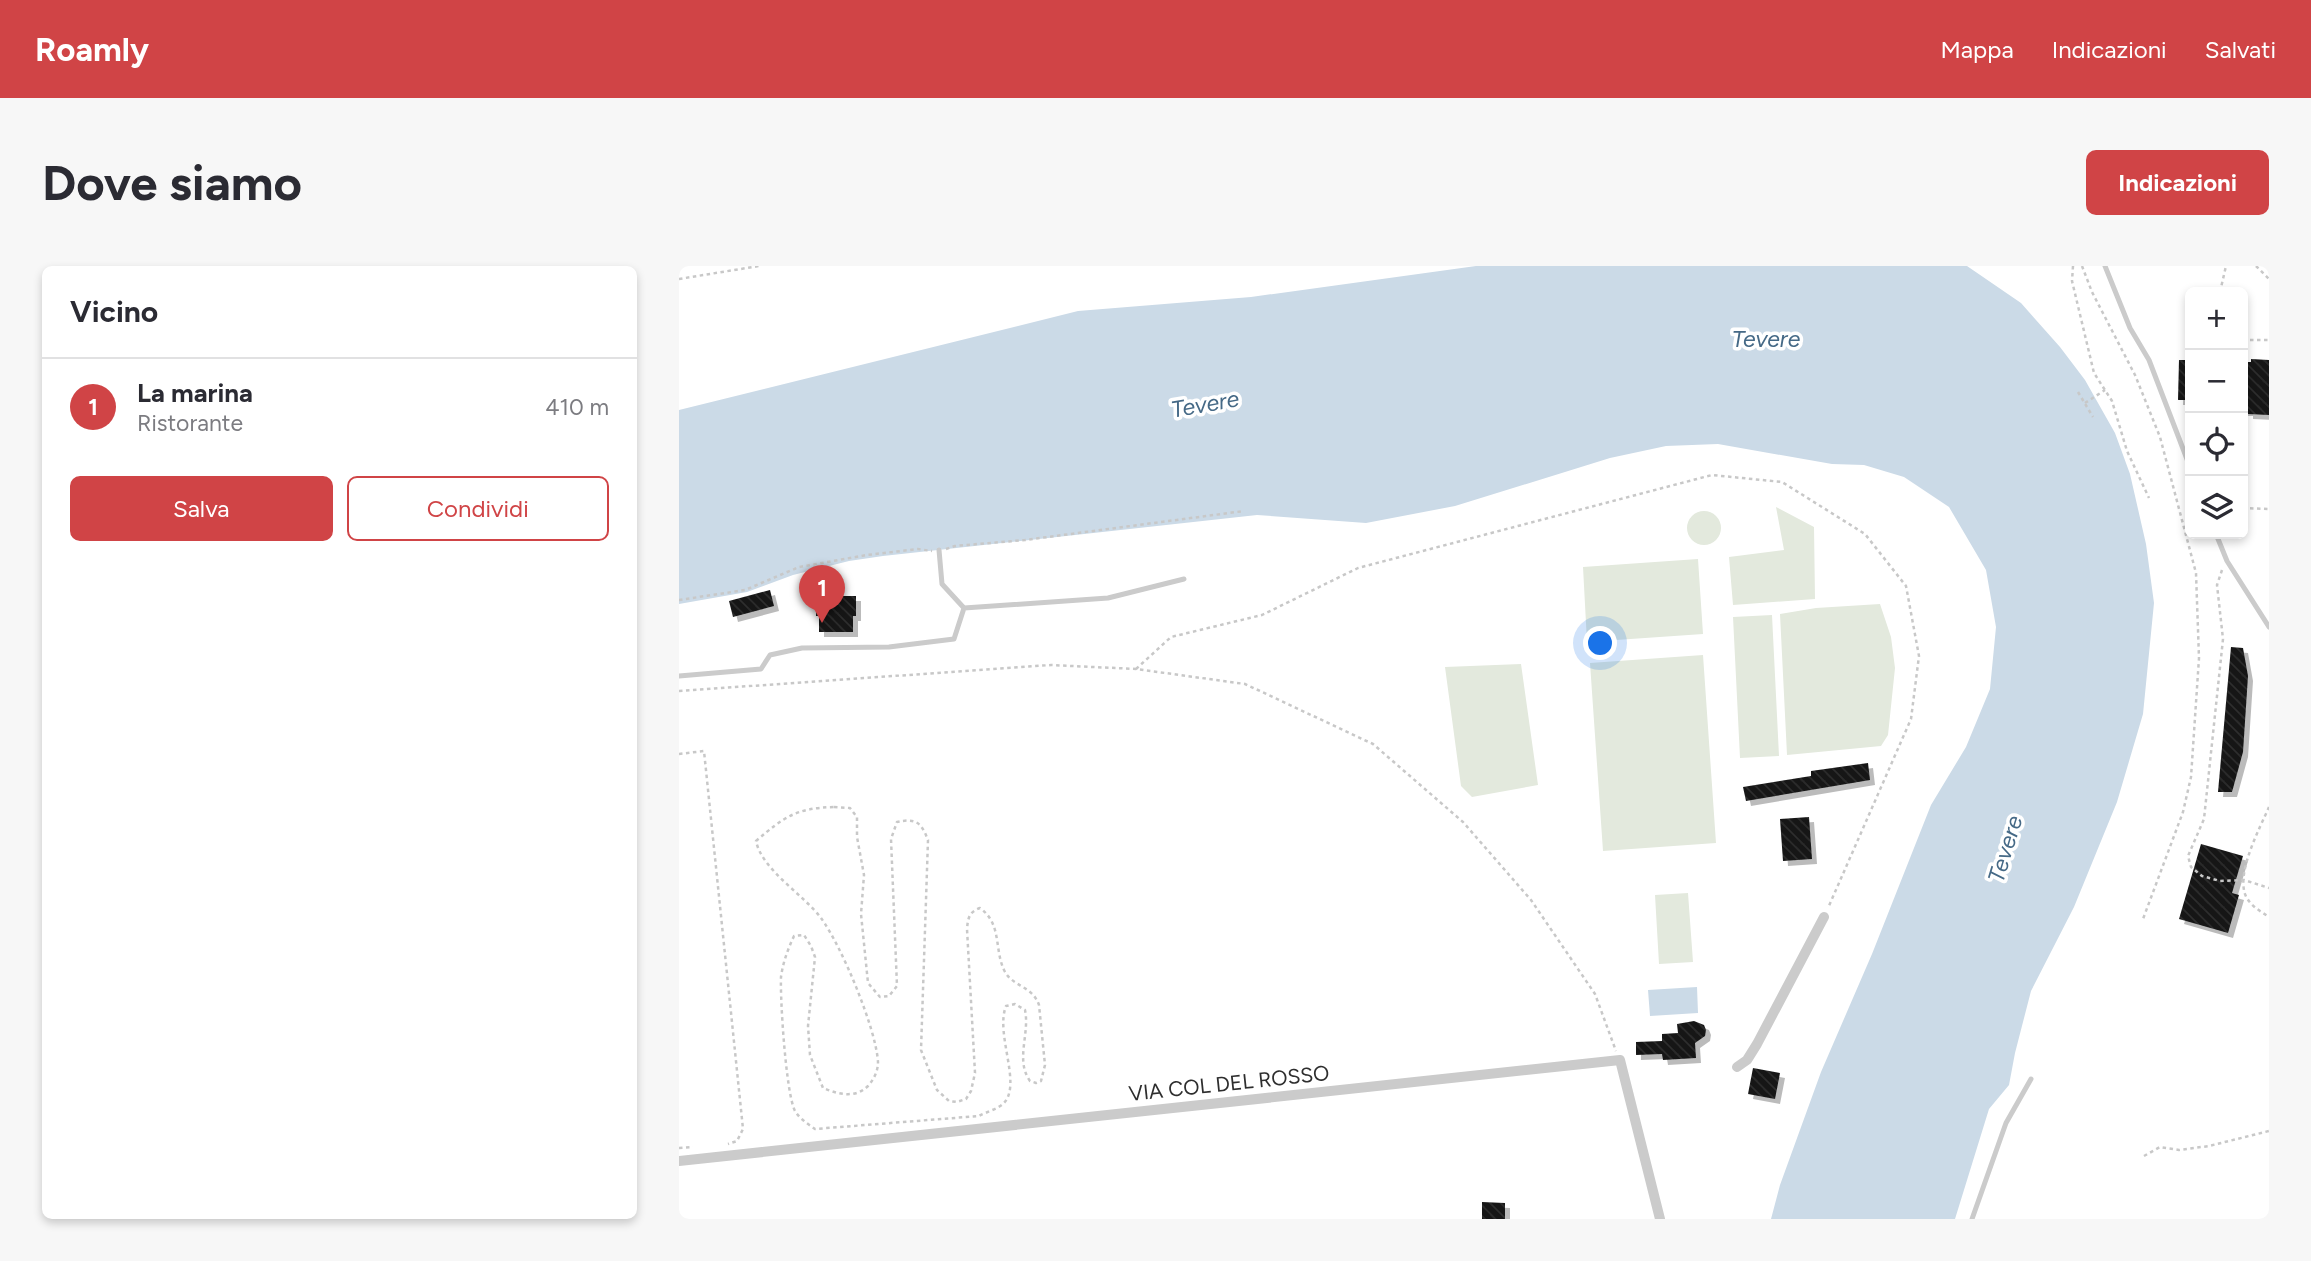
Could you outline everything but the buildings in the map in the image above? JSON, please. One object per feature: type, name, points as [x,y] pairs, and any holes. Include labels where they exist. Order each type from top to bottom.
[{"type":"street","points":[[1737,1067],[1747,1059],[1757,1044],[1823,917]]},
{"type":"street","points":[[1620,1060],[1660,1219]]},
{"type":"street","name":"VIA COL DEL ROSSO","points":[[679,1161],[1620,1060]]},
{"type":"lane","points":[[2105,266],[2130,328],[2149,360],[2185,454]]},
{"type":"lane","points":[[2218,539],[2227,561],[2269,627]]},
{"type":"lane","points":[[939,550],[941,584],[964,608]]},
{"type":"lane","points":[[964,608],[1108,598],[1184,579]]},
{"type":"lane","points":[[679,676],[761,669],[770,656],[801,648],[889,646],[954,639],[964,608]]},
{"type":"lane","points":[[1972,1219],[2005,1123],[2031,1079]]},
{"type":"path","points":[[679,279],[759,266]]},
{"type":"path","points":[[2073,266],[2072,281],[2094,373],[2112,401],[2127,451],[2149,498]]},
{"type":"path","points":[[2083,266],[2092,292],[2135,375],[2159,437],[2196,573],[2199,658],[2191,777],[2183,812],[2143,919]]},
{"type":"path","points":[[2221,287],[2226,266]]},
{"type":"path","points":[[2256,266],[2269,279]]},
{"type":"path","points":[[2248,340],[2269,340]]},
{"type":"path","points":[[2085,403],[2105,390]]},
{"type":"path","points":[[2078,392],[2093,417]]},
{"type":"path","points":[[1136,669],[1171,637],[1262,615],[1358,568],[1712,475],[1782,482],[1865,534],[1906,586],[1919,656],[1911,719],[1823,917]]},
{"type":"path","points":[[2248,508],[2269,509]]},
{"type":"path","points":[[679,600],[745,590],[799,567],[833,561],[918,549],[939,550],[955,546],[1025,540],[1244,511]]},
{"type":"path","points":[[2227,561],[2217,585],[2223,639],[2204,819],[2188,856],[2191,867],[2202,876],[2220,881],[2244,880],[2269,888]]},
{"type":"path","points":[[679,691],[1051,665],[1136,669],[1245,684],[1373,744],[1463,822],[1531,900],[1595,994],[1620,1060]]},
{"type":"path","points":[[679,754],[704,751],[743,1129],[737,1141],[728,1144]]},
{"type":"path","points":[[2269,807],[2249,853],[2244,880],[2245,893],[2252,906],[2269,917]]},
{"type":"path","points":[[814,808],[850,808],[857,817],[857,837],[864,875],[861,914],[868,983],[880,997],[889,996],[897,986],[891,839],[897,822],[911,819],[919,822],[928,840],[921,1050],[937,1090],[949,1101],[957,1102],[966,1098],[971,1091],[975,1073],[975,1043],[967,929],[968,919],[973,911],[980,908],[992,919],[995,926],[1004,970],[1010,978],[1031,990],[1037,997],[1045,1065],[1041,1081],[1030,1081],[1022,1064],[1027,1023],[1024,1010],[1015,1004],[1006,1006],[1001,1018],[1011,1089],[1003,1104],[979,1116],[815,1129],[795,1110],[788,1084],[781,978],[794,936],[804,935],[815,957],[808,1026],[809,1045],[810,1055],[823,1088],[852,1095],[865,1089],[876,1074],[878,1062],[858,991],[821,918],[771,867],[758,850],[756,841],[782,818],[814,808]]},
{"type":"path","points":[[2144,1156],[2160,1147],[2179,1150],[2209,1146],[2269,1131]]},
{"type":"path","points":[[679,1148],[703,1146]]},
{"type":"shaded area","points":[[1776,507],[1814,527],[1815,599],[1733,605],[1729,557],[1784,550]]},
{"type":"shaded area","points":[[1704,511],[1716,516],[1721,528],[1716,540],[1704,545],[1692,540],[1687,528],[1692,516]]},
{"type":"shaded area","points":[[1698,559],[1703,634],[1587,642],[1583,567]]},
{"type":"shaded area","points":[[1880,604],[1891,637],[1895,668],[1888,735],[1881,746],[1787,755],[1780,614],[1816,608]]},
{"type":"shaded area","points":[[1772,615],[1779,756],[1740,758],[1733,617]]},
{"type":"shaded area","points":[[1703,655],[1716,843],[1603,851],[1590,663]]},
{"type":"shaded area","points":[[1521,664],[1538,785],[1472,797],[1461,786],[1445,667]]},
{"type":"shaded area","points":[[1688,893],[1693,962],[1659,964],[1655,895]]},
{"type":"water","name":"Tevere","points":[[1476,266],[1967,266],[2021,303],[2060,347],[2085,380],[2115,433],[2130,474],[2146,544],[2154,603],[2143,714],[2117,802],[2074,907],[2031,991],[2009,1085],[1989,1109],[1955,1219],[1771,1219],[1780,1185],[1821,1072],[1872,954],[1931,805],[1966,747],[1990,689],[1996,627],[1986,570],[1949,507],[1904,477],[1864,465],[1832,464],[1718,444],[1666,446],[1610,458],[1455,506],[1366,523],[1257,515],[883,556],[849,561],[793,575],[747,592],[679,604],[679,410],[1078,311],[1251,297]]},
{"type":"water","points":[[1697,987],[1698,1013],[1650,1016],[1648,990]]},
{"type":"place","name":"La marina","points":[[822,623]]}]
